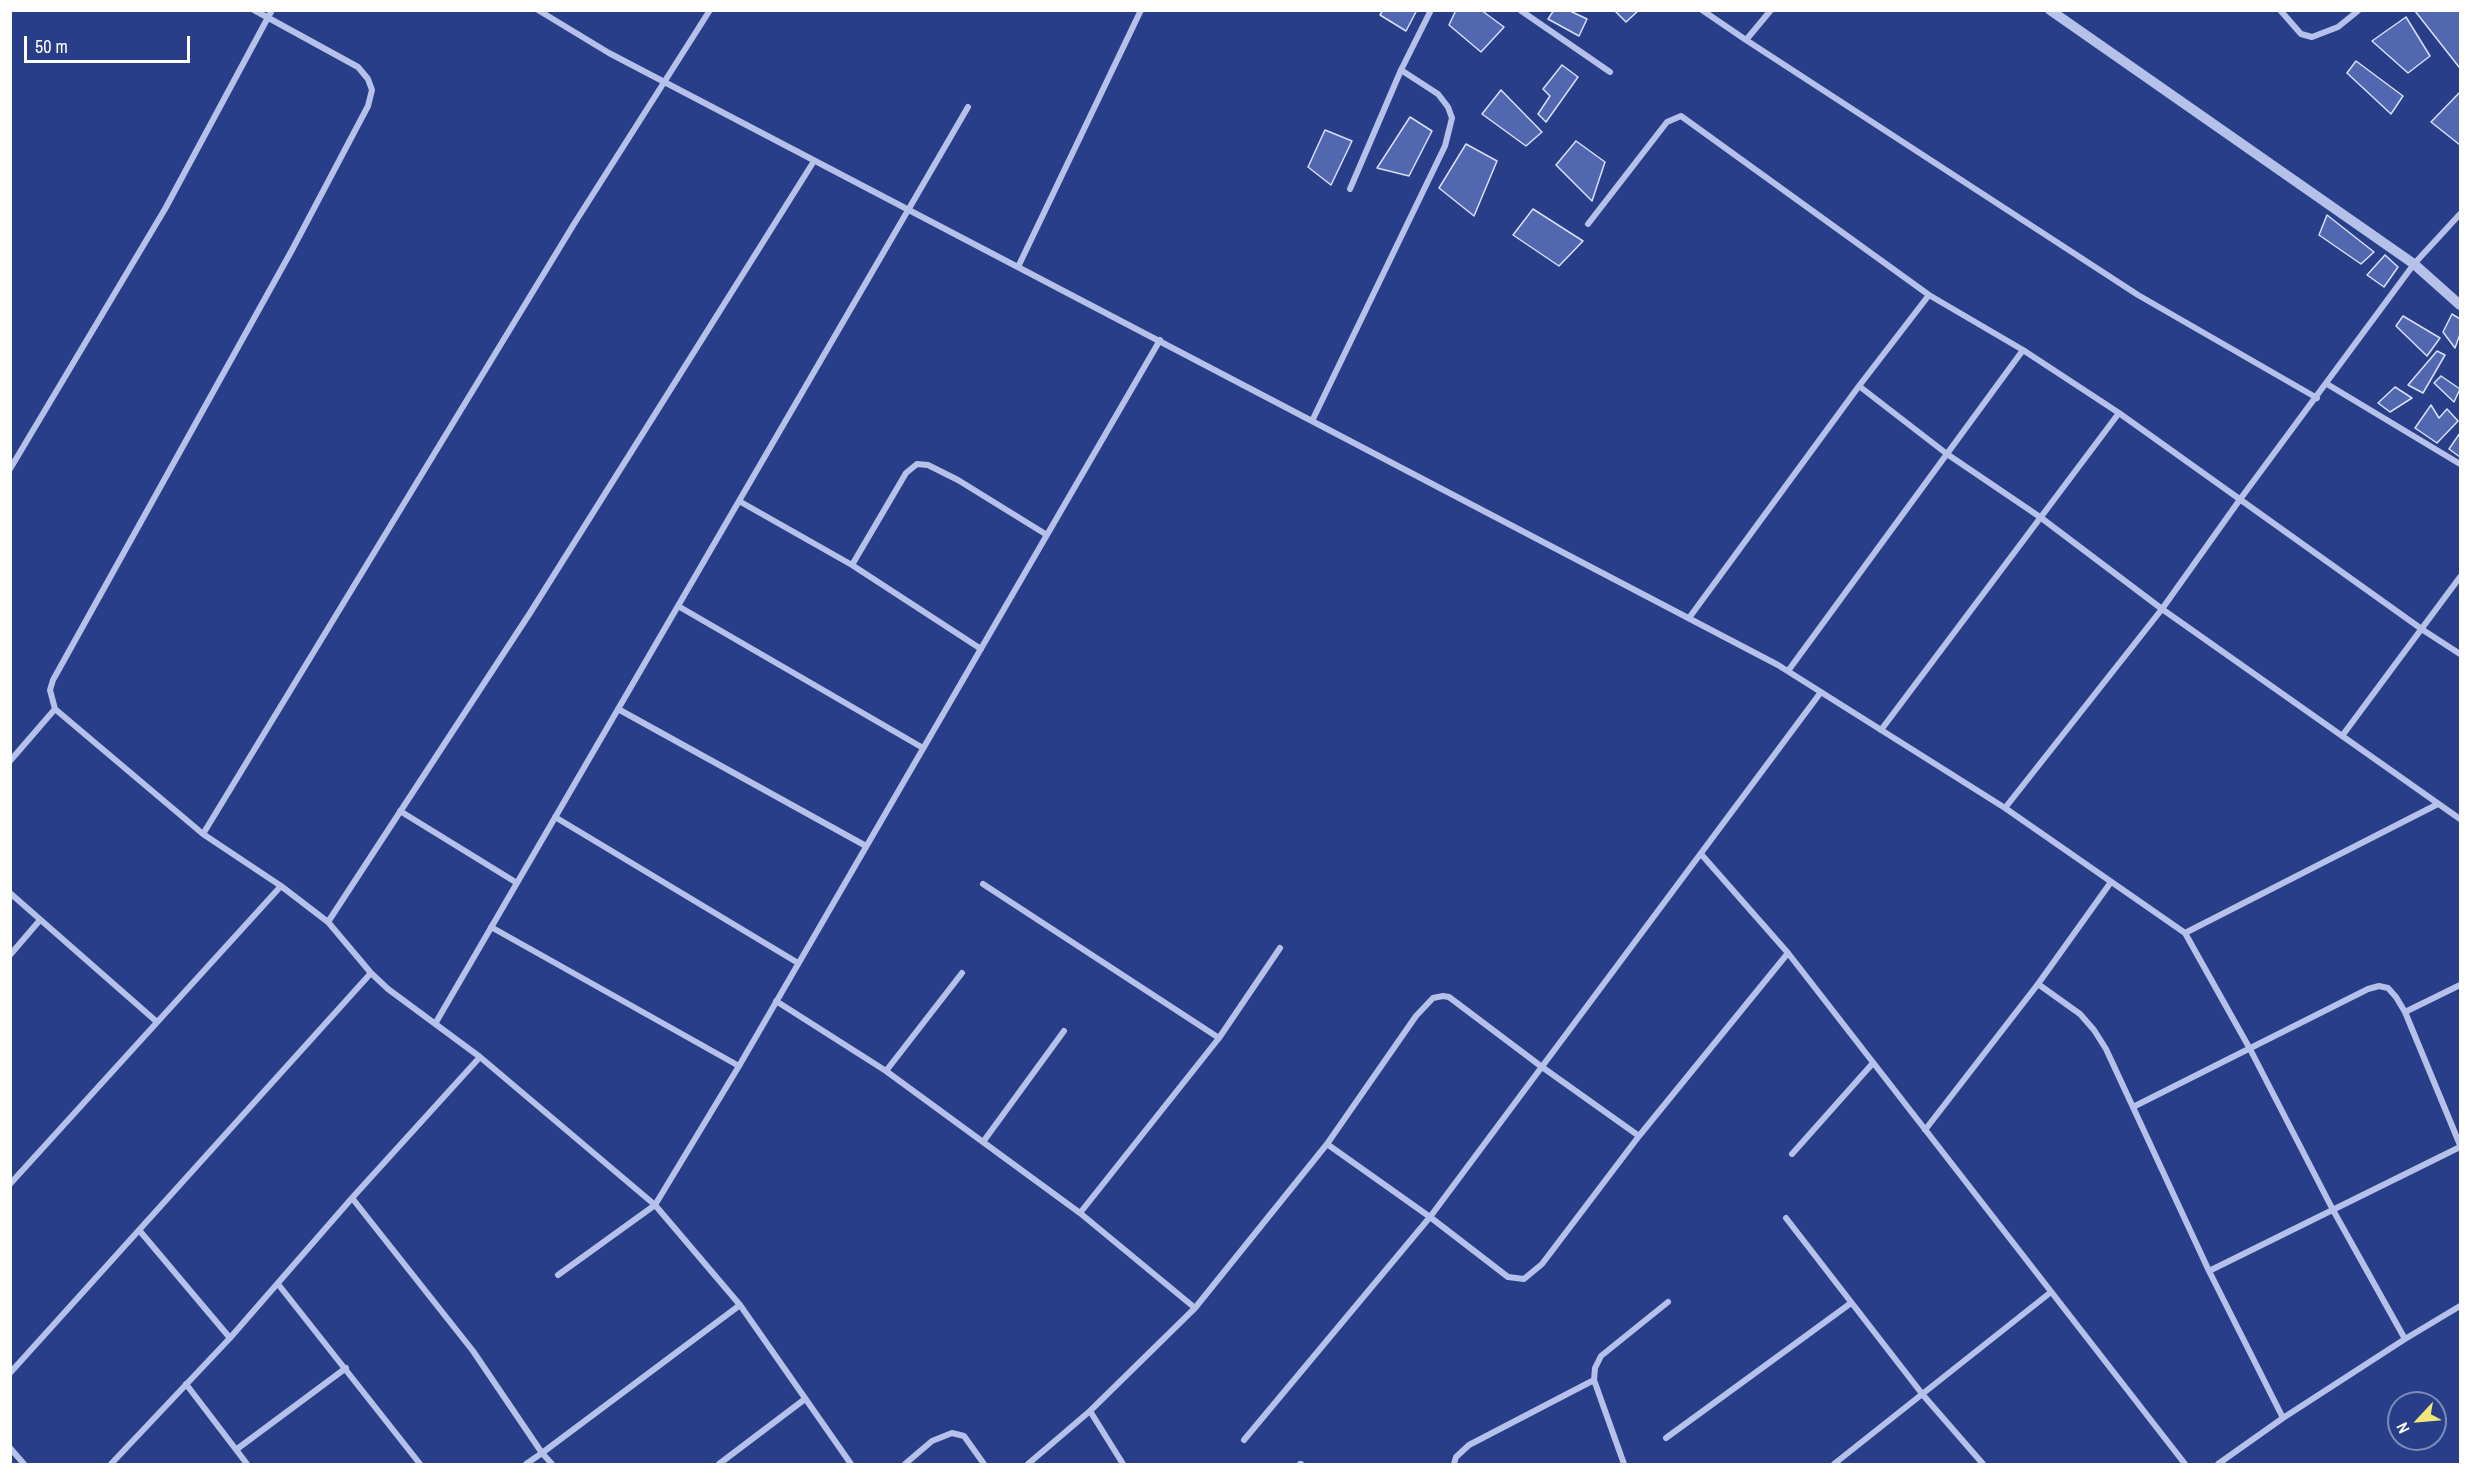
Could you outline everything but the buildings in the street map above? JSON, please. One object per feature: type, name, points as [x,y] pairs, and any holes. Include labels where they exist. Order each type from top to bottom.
[{"type":"street","points":[[254,10],[358,66],[368,79],[372,90],[368,106],[292,250],[53,680],[50,690],[55,709],[203,834],[281,886],[328,922],[371,973],[388,989],[480,1058],[655,1205],[740,1305],[852,1464]]},
{"type":"street","points":[[10,469],[165,209],[272,10]]},
{"type":"street","points":[[538,10],[609,53],[1788,671],[2004,808],[2185,933],[2250,1049],[2333,1210],[2405,1339]]},
{"type":"street","points":[[203,834],[574,224],[710,10]]},
{"type":"street","points":[[1018,267],[1141,10]]},
{"type":"street","points":[[1350,189],[1401,70],[1431,10]]},
{"type":"street","points":[[1520,10],[1610,72]]},
{"type":"street","points":[[1702,10],[2138,295],[2317,398]]},
{"type":"street","points":[[1746,40],[1771,10]]},
{"type":"street","points":[[2050,10],[2414,264],[2460,305]]},
{"type":"street","points":[[2280,10],[2301,34],[2312,37],[2338,27],[2359,10]]},
{"type":"street","points":[[1312,421],[1445,146],[1450,125],[1450,112],[1438,94],[1401,70]]},
{"type":"street","points":[[435,1024],[968,107]]},
{"type":"street","points":[[1588,224],[1667,122],[1681,116],[1929,295],[2023,350],[2119,413],[2241,498],[2422,630],[2460,654]]},
{"type":"street","points":[[328,922],[530,613],[814,161]]},
{"type":"street","points":[[2004,808],[2162,609],[2414,264],[2460,214]]},
{"type":"street","points":[[1689,618],[1859,386],[1929,295]]},
{"type":"street","points":[[558,1275],[655,1205],[739,1066],[1160,340]]},
{"type":"street","points":[[1788,671],[2023,350]]},
{"type":"street","points":[[2327,384],[2460,464]]},
{"type":"street","points":[[1859,386],[1947,454],[2040,517],[2162,609],[2460,819]]},
{"type":"street","points":[[1881,730],[2119,413]]},
{"type":"street","points":[[852,565],[906,473],[917,464],[928,465],[958,480],[1047,535]]},
{"type":"street","points":[[739,501],[852,565],[981,649]]},
{"type":"street","points":[[2342,736],[2460,577]]},
{"type":"street","points":[[678,606],[923,748]]},
{"type":"street","points":[[1244,1440],[1430,1217],[1821,692]]},
{"type":"street","points":[[10,761],[55,709]]},
{"type":"street","points":[[618,710],[866,846]]},
{"type":"street","points":[[2185,933],[2438,804]]},
{"type":"street","points":[[400,811],[517,883]]},
{"type":"street","points":[[555,817],[798,963]]},
{"type":"street","points":[[1701,854],[1788,953],[2185,1464]]},
{"type":"street","points":[[1925,1130],[2038,984],[2111,882]]},
{"type":"street","points":[[983,884],[1219,1038]]},
{"type":"street","points":[[10,1184],[281,886]]},
{"type":"street","points":[[10,893],[157,1022]]},
{"type":"street","points":[[10,954],[40,920]]},
{"type":"street","points":[[491,927],[739,1066]]},
{"type":"street","points":[[1080,1213],[1219,1038],[1280,948]]},
{"type":"street","points":[[1327,1144],[1430,1217],[1508,1277],[1524,1279],[1542,1264],[1639,1136],[1788,953]]},
{"type":"street","points":[[10,1373],[371,973]]},
{"type":"street","points":[[886,1071],[962,973]]},
{"type":"street","points":[[2038,984],[2080,1014],[2106,1049],[2209,1271],[2283,1418]]},
{"type":"street","points":[[2405,1012],[2460,985]]},
{"type":"street","points":[[2133,1107],[2368,989],[2379,986],[2392,991],[2405,1012],[2460,1146],[2209,1271]]},
{"type":"street","points":[[1028,1464],[1090,1411],[1195,1308],[1327,1144],[1416,1016],[1433,998],[1443,996],[1449,998],[1542,1068],[1639,1136]]},
{"type":"street","points":[[776,1001],[886,1071],[1080,1213],[1195,1308]]},
{"type":"street","points":[[982,1142],[1064,1031]]},
{"type":"street","points":[[111,1464],[230,1338],[352,1198],[480,1058]]},
{"type":"street","points":[[1792,1154],[1873,1063]]},
{"type":"street","points":[[352,1198],[473,1351],[542,1453],[552,1464]]},
{"type":"street","points":[[1786,1218],[1923,1395],[1983,1464]]},
{"type":"street","points":[[139,1230],[230,1338]]},
{"type":"street","points":[[278,1284],[420,1464]]},
{"type":"street","points":[[1834,1464],[2051,1292]]},
{"type":"street","points":[[1624,1464],[1594,1380],[1594,1368],[1601,1356],[1668,1302]]},
{"type":"street","points":[[1666,1438],[1851,1303]]},
{"type":"street","points":[[526,1464],[740,1305]]},
{"type":"street","points":[[2218,1464],[2283,1418],[2460,1306]]},
{"type":"street","points":[[237,1449],[346,1368]]},
{"type":"street","points":[[1454,1464],[1456,1457],[1469,1445],[1594,1380]]},
{"type":"street","points":[[186,1384],[248,1464]]},
{"type":"street","points":[[719,1464],[805,1399]]},
{"type":"street","points":[[1090,1411],[1123,1464]]},
{"type":"street","points":[[905,1464],[932,1441],[952,1433],[964,1436],[984,1464]]},
{"type":"street","points":[[10,1448],[24,1464]]}]
